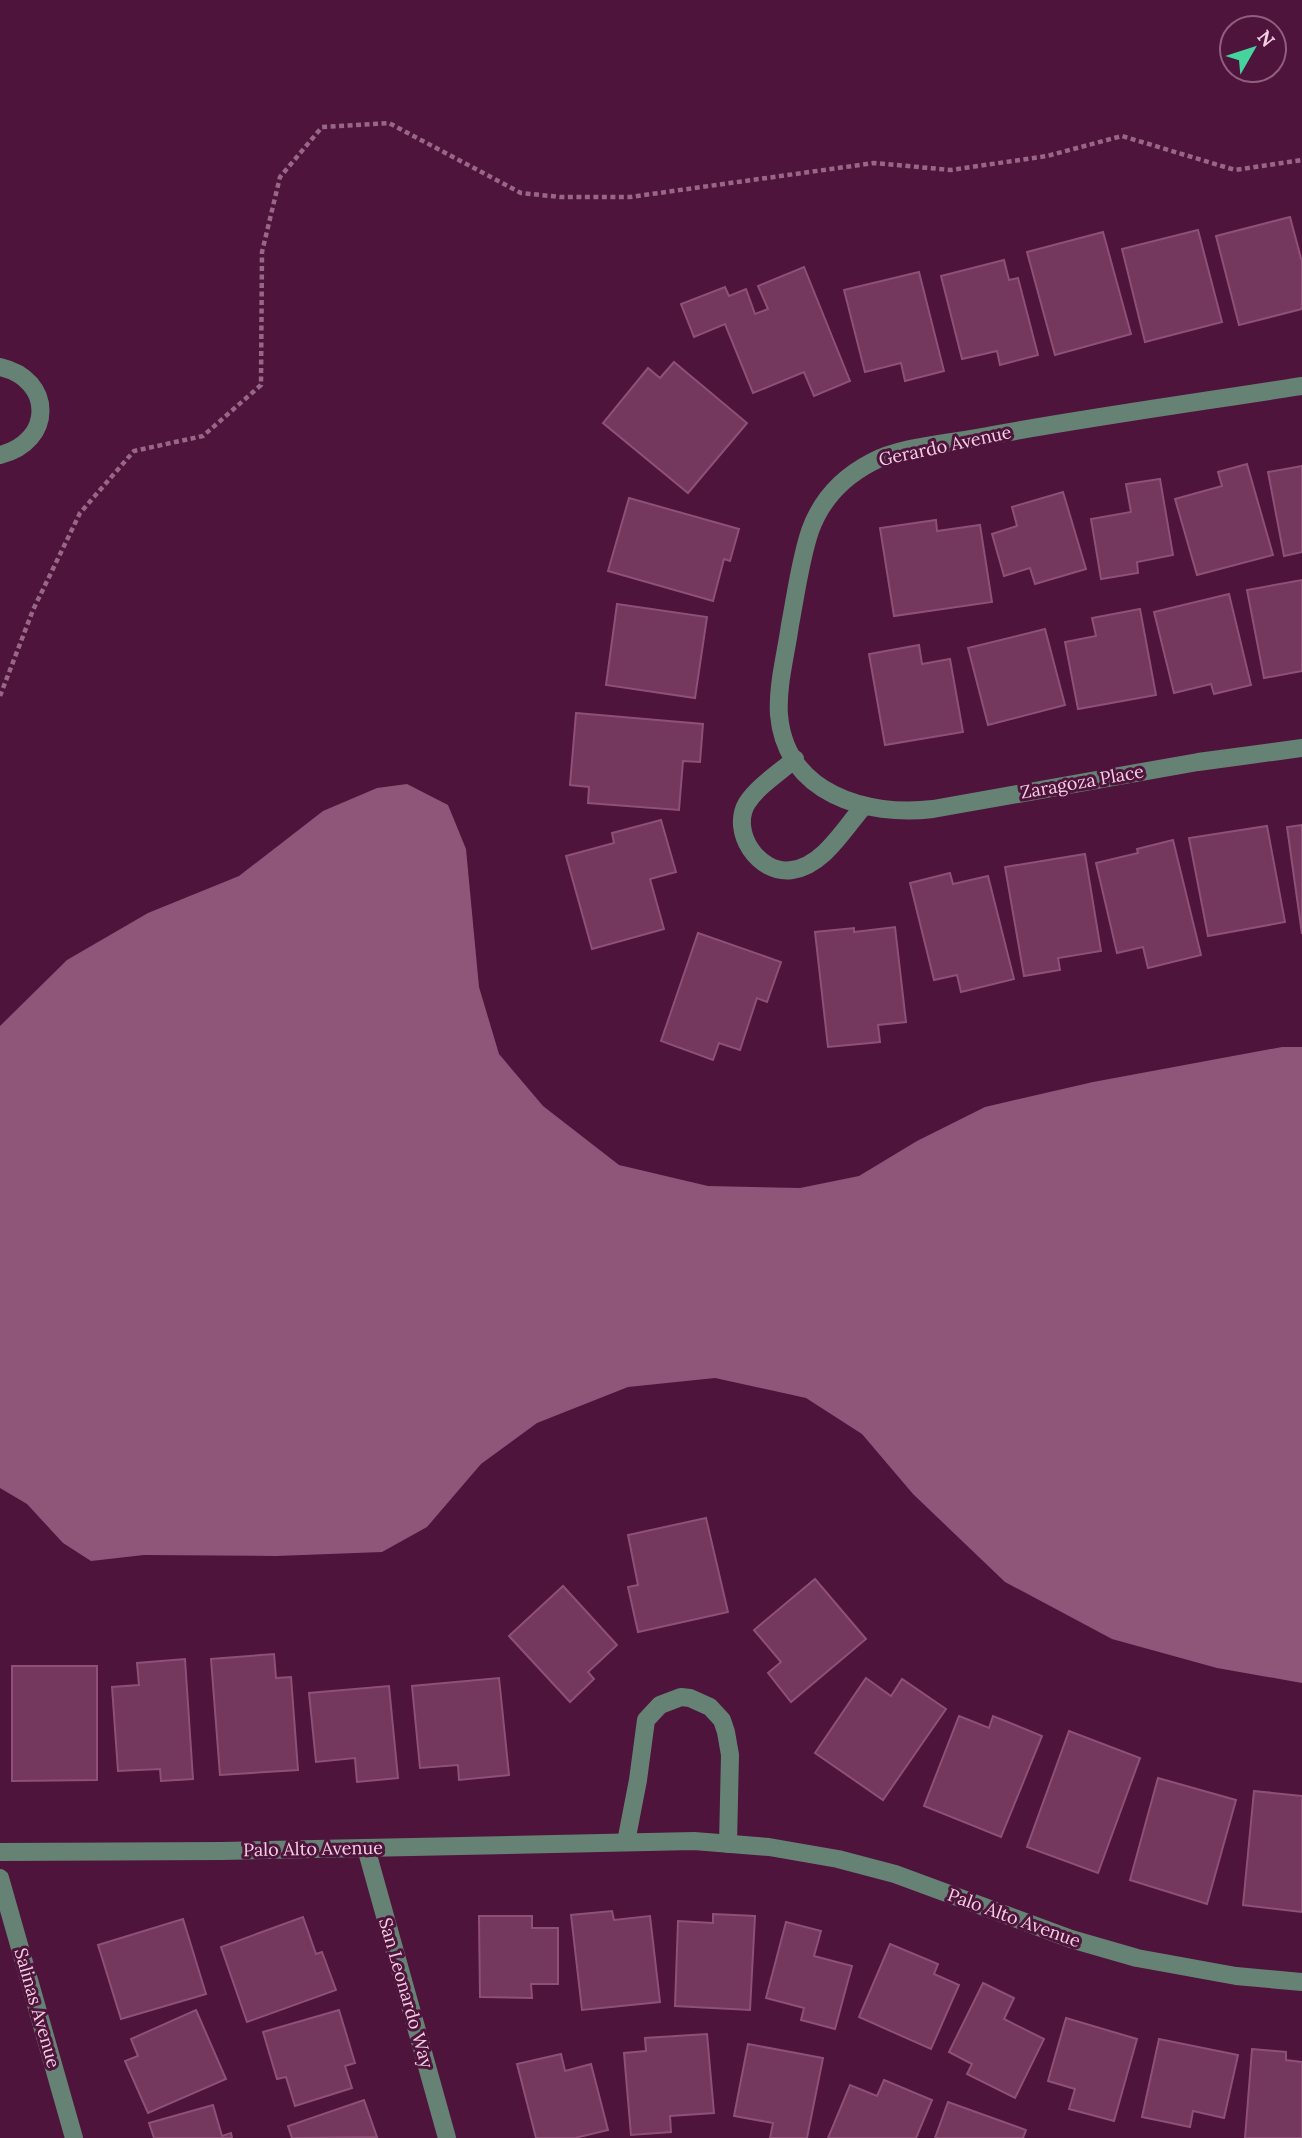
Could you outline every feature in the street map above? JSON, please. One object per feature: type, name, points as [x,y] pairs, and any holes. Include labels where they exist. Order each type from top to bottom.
[{"type":"street","points":[[0,367],[25,376],[40,400],[41,415],[37,430],[28,443],[15,451],[0,455]]},
{"type":"street","name":"Gerardo Avenue","points":[[823,789],[799,767],[785,740],[779,714],[781,679],[806,542],[815,517],[838,486],[874,460],[905,451],[1000,433],[1302,386]]},
{"type":"street","name":"Zaragoza Place","points":[[823,789],[844,801],[863,807],[913,812],[1198,762],[1302,748]]},
{"type":"street","points":[[795,759],[746,804],[742,830],[748,846],[767,865],[792,870],[810,863],[828,849],[863,807]]},
{"type":"street","points":[[626,1842],[646,1720],[660,1705],[681,1697],[710,1707],[722,1720],[726,1732],[730,1755],[728,1843]]},
{"type":"street","name":"Palo Alto Avenue","points":[[0,1852],[694,1841],[769,1847],[838,1859],[895,1874],[1071,1939],[1138,1958],[1236,1976],[1302,1982]]},
{"type":"street","name":"San Leonardo Way","points":[[366,1848],[447,2138]]},
{"type":"street","name":"Salinas Avenue","points":[[0,1878],[74,2138]]},
{"type":"path","points":[[0,696],[33,610],[80,513],[134,451],[203,436],[261,385],[262,253],[280,177],[322,127],[389,122],[521,193],[560,197],[630,197],[874,163],[951,170],[1047,156],[1122,136],[1235,170],[1302,160]]},
{"type":"shaded area","points":[[407,784],[448,805],[466,849],[479,987],[499,1054],[543,1106],[619,1165],[708,1186],[800,1188],[859,1176],[917,1141],[985,1107],[1093,1082],[1282,1047],[1302,1047],[1302,1683],[1217,1668],[1112,1639],[1005,1582],[913,1494],[862,1434],[806,1398],[715,1378],[628,1387],[537,1423],[481,1464],[427,1527],[382,1552],[276,1556],[144,1555],[91,1561],[63,1543],[27,1504],[0,1488],[0,1026],[67,960],[148,913],[239,876],[323,811],[377,788]]},
{"type":"building","points":[[1290,217],[1302,262],[1302,309],[1239,325],[1216,236]]},
{"type":"building","points":[[1198,230],[1222,322],[1145,342],[1122,249]]},
{"type":"building","points":[[1103,232],[1131,334],[1055,355],[1027,252]]},
{"type":"building","points":[[1004,260],[1009,280],[1018,278],[1038,355],[1000,365],[997,351],[962,359],[941,276]]},
{"type":"building","points":[[804,267],[850,381],[814,396],[804,372],[753,393],[725,324],[694,337],[681,304],[725,287],[729,296],[746,289],[755,314],[768,309],[758,286]]},
{"type":"building","points":[[919,272],[944,371],[905,381],[901,363],[865,372],[844,290]]},
{"type":"building","points":[[674,362],[747,423],[688,493],[603,423],[648,368],[660,378]]},
{"type":"building","points":[[1247,464],[1273,555],[1197,575],[1175,499],[1222,486],[1218,472]]},
{"type":"building","points":[[1302,466],[1302,552],[1284,556],[1268,472]]},
{"type":"building","points":[[1160,479],[1173,555],[1137,562],[1138,573],[1101,579],[1091,519],[1131,512],[1126,484]]},
{"type":"building","points":[[1063,492],[1086,569],[1035,584],[1030,568],[1004,576],[992,534],[1017,526],[1012,507]]},
{"type":"building","points":[[629,498],[739,529],[730,561],[724,559],[713,601],[608,571]]},
{"type":"building","points":[[936,520],[937,531],[980,525],[992,602],[894,616],[880,528]]},
{"type":"building","points":[[1302,580],[1302,671],[1264,678],[1247,590]]},
{"type":"building","points":[[1229,594],[1251,685],[1214,694],[1211,684],[1174,693],[1154,612]]},
{"type":"building","points":[[617,604],[707,617],[695,698],[606,685]]},
{"type":"building","points":[[1140,609],[1156,695],[1078,709],[1065,642],[1096,636],[1092,618]]},
{"type":"building","points":[[1045,629],[1065,705],[988,725],[968,648]]},
{"type":"building","points":[[919,645],[922,664],[950,659],[963,732],[885,745],[869,654]]},
{"type":"building","points":[[576,713],[703,724],[700,762],[683,761],[679,810],[588,803],[589,787],[570,785]]},
{"type":"building","points":[[661,820],[676,872],[650,879],[664,929],[592,949],[566,856],[614,843],[612,833]]},
{"type":"building","points":[[1302,825],[1302,934],[1287,827]]},
{"type":"building","points":[[1267,826],[1285,922],[1208,936],[1189,838]]},
{"type":"building","points":[[1173,840],[1201,955],[1148,968],[1143,947],[1117,953],[1096,863],[1138,853],[1137,849]]},
{"type":"building","points":[[1085,854],[1101,951],[1058,958],[1060,970],[1024,976],[1005,867]]},
{"type":"building","points":[[950,873],[953,884],[988,876],[1014,979],[961,992],[957,975],[934,980],[910,883]]},
{"type":"building","points":[[895,927],[906,1022],[878,1025],[880,1042],[828,1047],[815,932],[854,928],[854,932]]},
{"type":"building","points":[[698,933],[781,962],[767,1002],[757,998],[740,1050],[719,1043],[713,1060],[661,1041]]},
{"type":"building","points":[[706,1518],[728,1612],[638,1632],[628,1587],[638,1585],[628,1535]]},
{"type":"building","points":[[815,1579],[866,1639],[791,1702],[768,1673],[781,1662],[754,1630]]},
{"type":"building","points":[[563,1586],[617,1645],[588,1672],[594,1679],[570,1702],[509,1636]]},
{"type":"building","points":[[274,1654],[276,1678],[291,1677],[298,1770],[220,1775],[211,1659]]},
{"type":"building","points":[[185,1659],[193,1779],[161,1781],[160,1769],[118,1771],[112,1687],[139,1685],[137,1663]]},
{"type":"building","points":[[12,1666],[97,1666],[97,1780],[12,1781]]},
{"type":"building","points":[[499,1678],[509,1775],[459,1780],[458,1765],[420,1768],[412,1686]]},
{"type":"building","points":[[866,1678],[891,1696],[902,1679],[946,1709],[883,1800],[815,1753]]},
{"type":"building","points":[[389,1686],[398,1778],[357,1782],[355,1758],[316,1762],[309,1693]]},
{"type":"building","points":[[959,1716],[989,1728],[993,1716],[1042,1736],[1001,1837],[924,1806]]},
{"type":"building","points":[[1069,1731],[1140,1758],[1098,1873],[1027,1847]]},
{"type":"building","points":[[1158,1778],[1236,1800],[1207,1904],[1130,1880]]},
{"type":"building","points":[[1254,1791],[1302,1796],[1302,1912],[1243,1905]]},
{"type":"building","points":[[612,1911],[614,1920],[650,1916],[660,2002],[582,2010],[571,1915]]},
{"type":"building","points":[[713,1914],[755,1916],[750,2010],[675,2006],[678,1921],[713,1923]]},
{"type":"building","points":[[479,1916],[532,1916],[532,1928],[558,1928],[558,1984],[531,1984],[532,1998],[480,1997]]},
{"type":"building","points":[[303,1917],[316,1954],[322,1952],[336,1990],[247,2022],[221,1947]]},
{"type":"building","points":[[183,1919],[206,1994],[121,2019],[98,1945]]},
{"type":"building","points":[[786,1922],[821,1931],[814,1956],[852,1966],[835,2029],[801,2020],[804,2008],[766,1998]]},
{"type":"building","points":[[890,1944],[938,1964],[934,1974],[959,1985],[931,2049],[859,2017]]},
{"type":"building","points":[[983,1983],[1014,1998],[1004,2019],[1044,2039],[1015,2098],[967,2074],[972,2064],[949,2052]]},
{"type":"building","points":[[196,2010],[226,2079],[148,2113],[125,2061],[138,2056],[131,2039]]},
{"type":"building","points":[[339,2010],[355,2063],[345,2066],[352,2088],[295,2106],[286,2077],[277,2079],[263,2032]]},
{"type":"building","points":[[1066,2018],[1137,2039],[1114,2121],[1069,2109],[1075,2089],[1048,2081]]},
{"type":"building","points":[[707,2034],[714,2113],[670,2116],[671,2132],[631,2135],[624,2053],[646,2051],[645,2038]]},
{"type":"building","points":[[1159,2039],[1238,2055],[1224,2118],[1193,2111],[1190,2127],[1142,2117]]},
{"type":"building","points":[[748,2044],[823,2058],[807,2138],[770,2138],[773,2123],[734,2116]]},
{"type":"building","points":[[1252,2049],[1286,2052],[1286,2060],[1302,2062],[1302,2138],[1245,2138]]},
{"type":"building","points":[[561,2054],[565,2071],[591,2064],[608,2130],[575,2138],[536,2138],[517,2064]]},
{"type":"building","points":[[884,2080],[932,2100],[916,2138],[828,2138],[850,2085],[877,2096]]},
{"type":"building","points":[[364,2100],[377,2137],[292,2138],[288,2126]]},
{"type":"building","points":[[948,2102],[1026,2130],[1023,2138],[935,2138]]},
{"type":"building","points":[[213,2105],[222,2136],[231,2133],[232,2138],[154,2138],[149,2123]]}]
